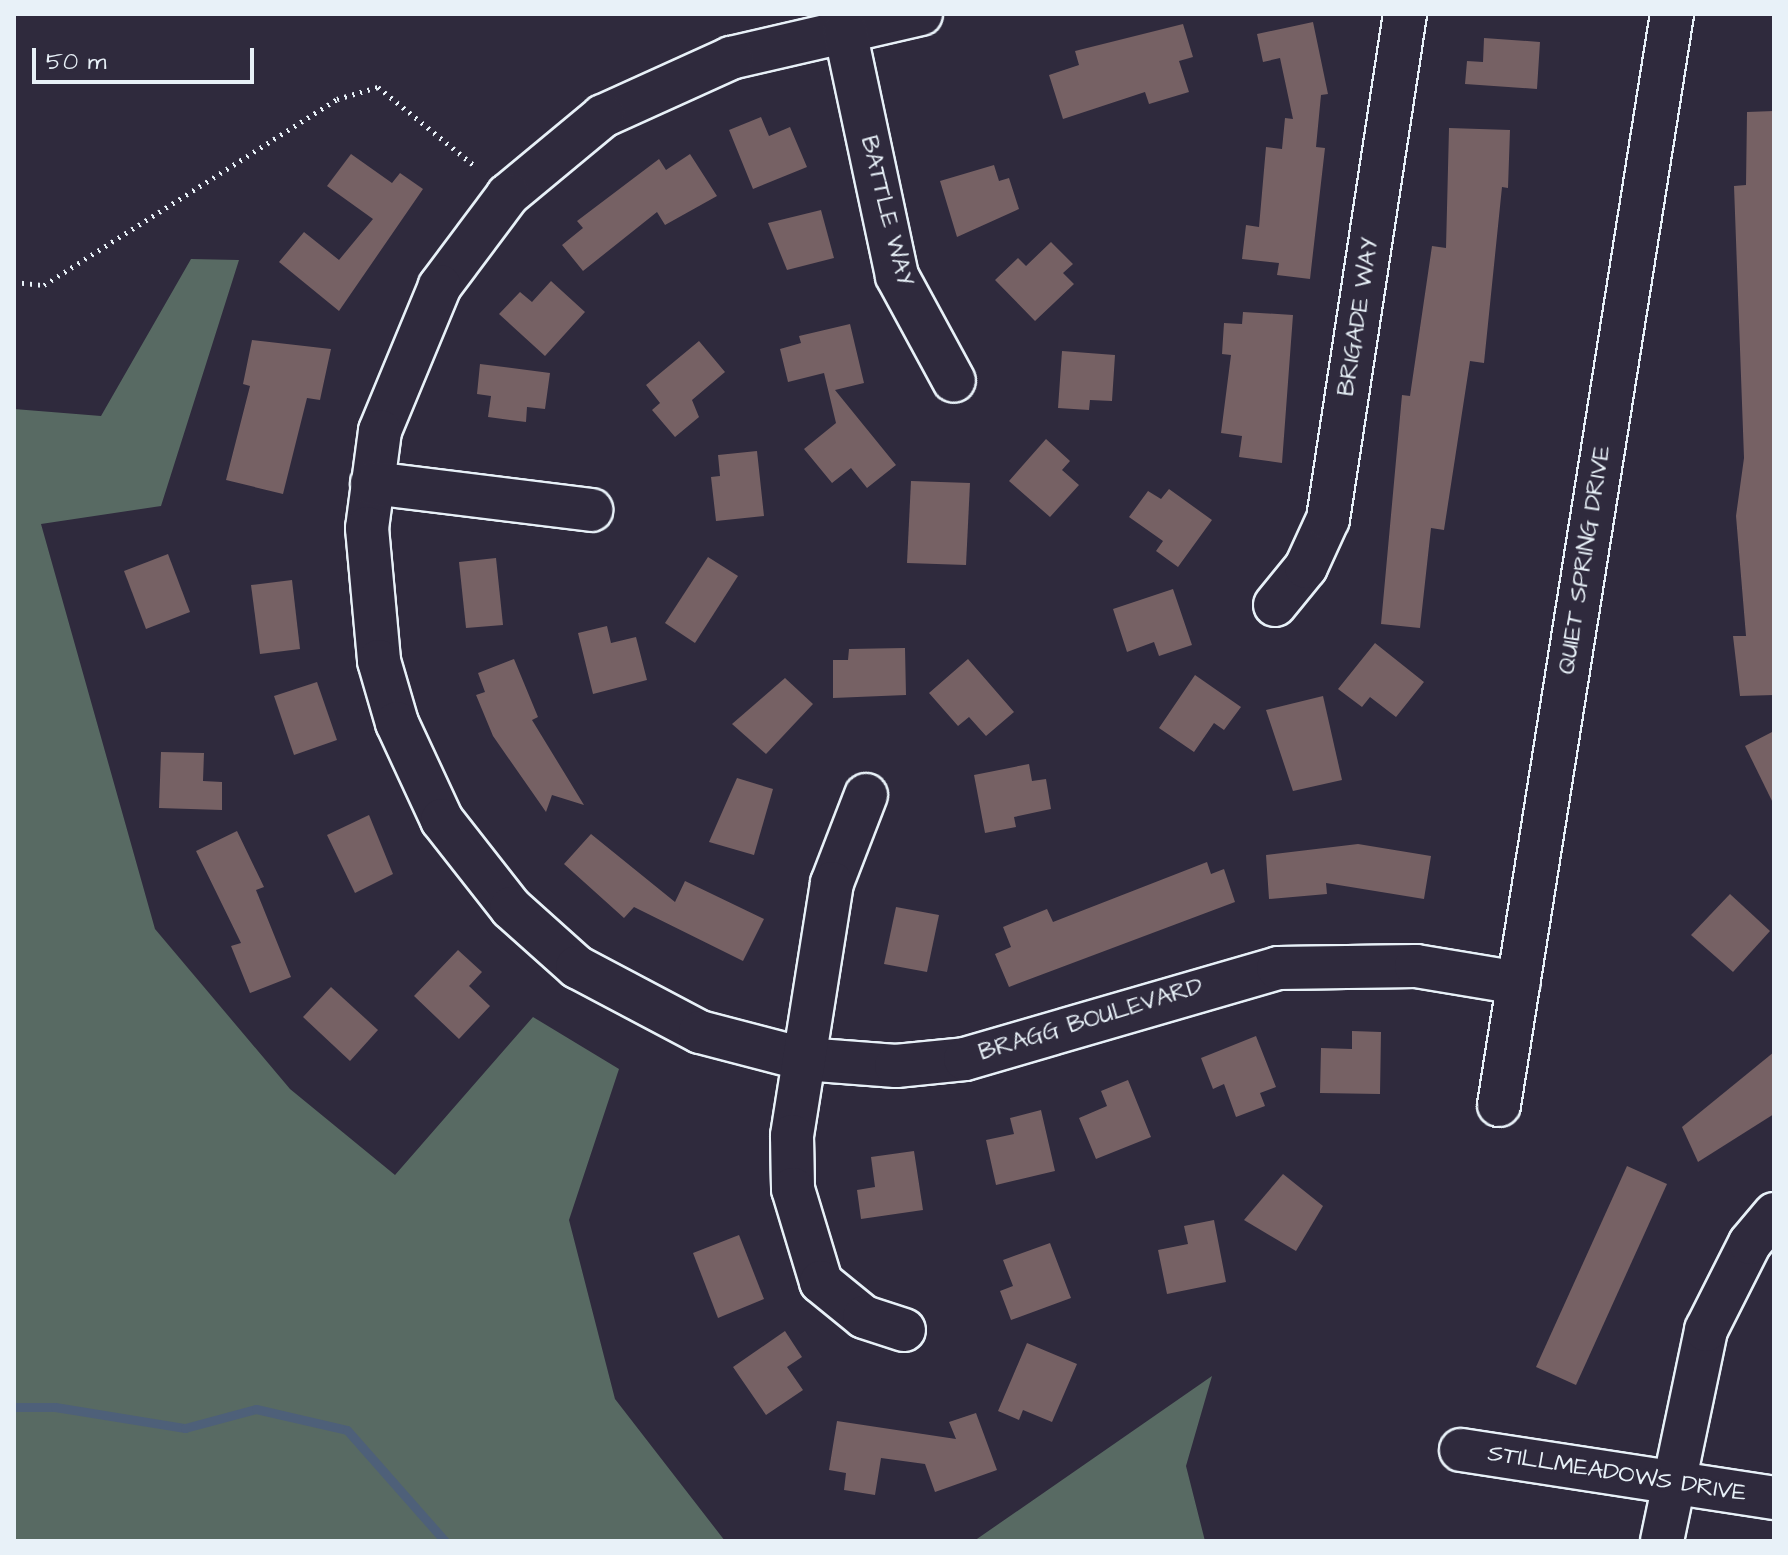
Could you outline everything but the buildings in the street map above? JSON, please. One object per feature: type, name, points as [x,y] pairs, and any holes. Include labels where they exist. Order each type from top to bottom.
[{"type":"street","name":"BRAGG BOULEVARD","points":[[921,14],[731,58],[665,83],[603,116],[508,195],[467,244],[418,327],[380,431],[372,483],[369,597],[379,661],[418,773],[474,865],[546,941],[618,993],[700,1032],[804,1059],[896,1066],[965,1059],[1278,968],[1416,966],[1519,983]]},
{"type":"street","name":"BRIGADE WAY","points":[[1275,605],[1306,567],[1328,519],[1405,14]]},
{"type":"street","name":"QUIET SPRING DRIVE","points":[[1499,1105],[1667,15]]},
{"type":"street","name":"BATTLE WAY","points":[[845,31],[897,276],[954,381]]},
{"type":"street","points":[[372,483],[591,510]]},
{"type":"street","points":[[866,795],[832,883],[792,1136],[803,1239],[821,1282],[840,1301],[904,1330]]},
{"type":"street","points":[[1662,1541],[1706,1330],[1750,1243],[1774,1214]]},
{"type":"street","name":"STILLMEADOWS DRIVE","points":[[1461,1450],[1673,1480],[1774,1498]]},
{"type":"path","points":[[14,282],[44,285],[337,99],[378,87],[475,166]]},
{"type":"green space","points":[[191,259],[239,260],[161,506],[41,524],[155,929],[290,1089],[395,1175],[533,1017],[619,1069],[569,1220],[615,1399],[725,1541],[14,1541],[14,409],[101,416]]},
{"type":"green space","points":[[1212,1376],[1186,1466],[1205,1541],[974,1541]]},
{"type":"waterway","points":[[14,1407],[55,1407],[185,1428],[256,1409],[347,1430],[445,1541]]}]
